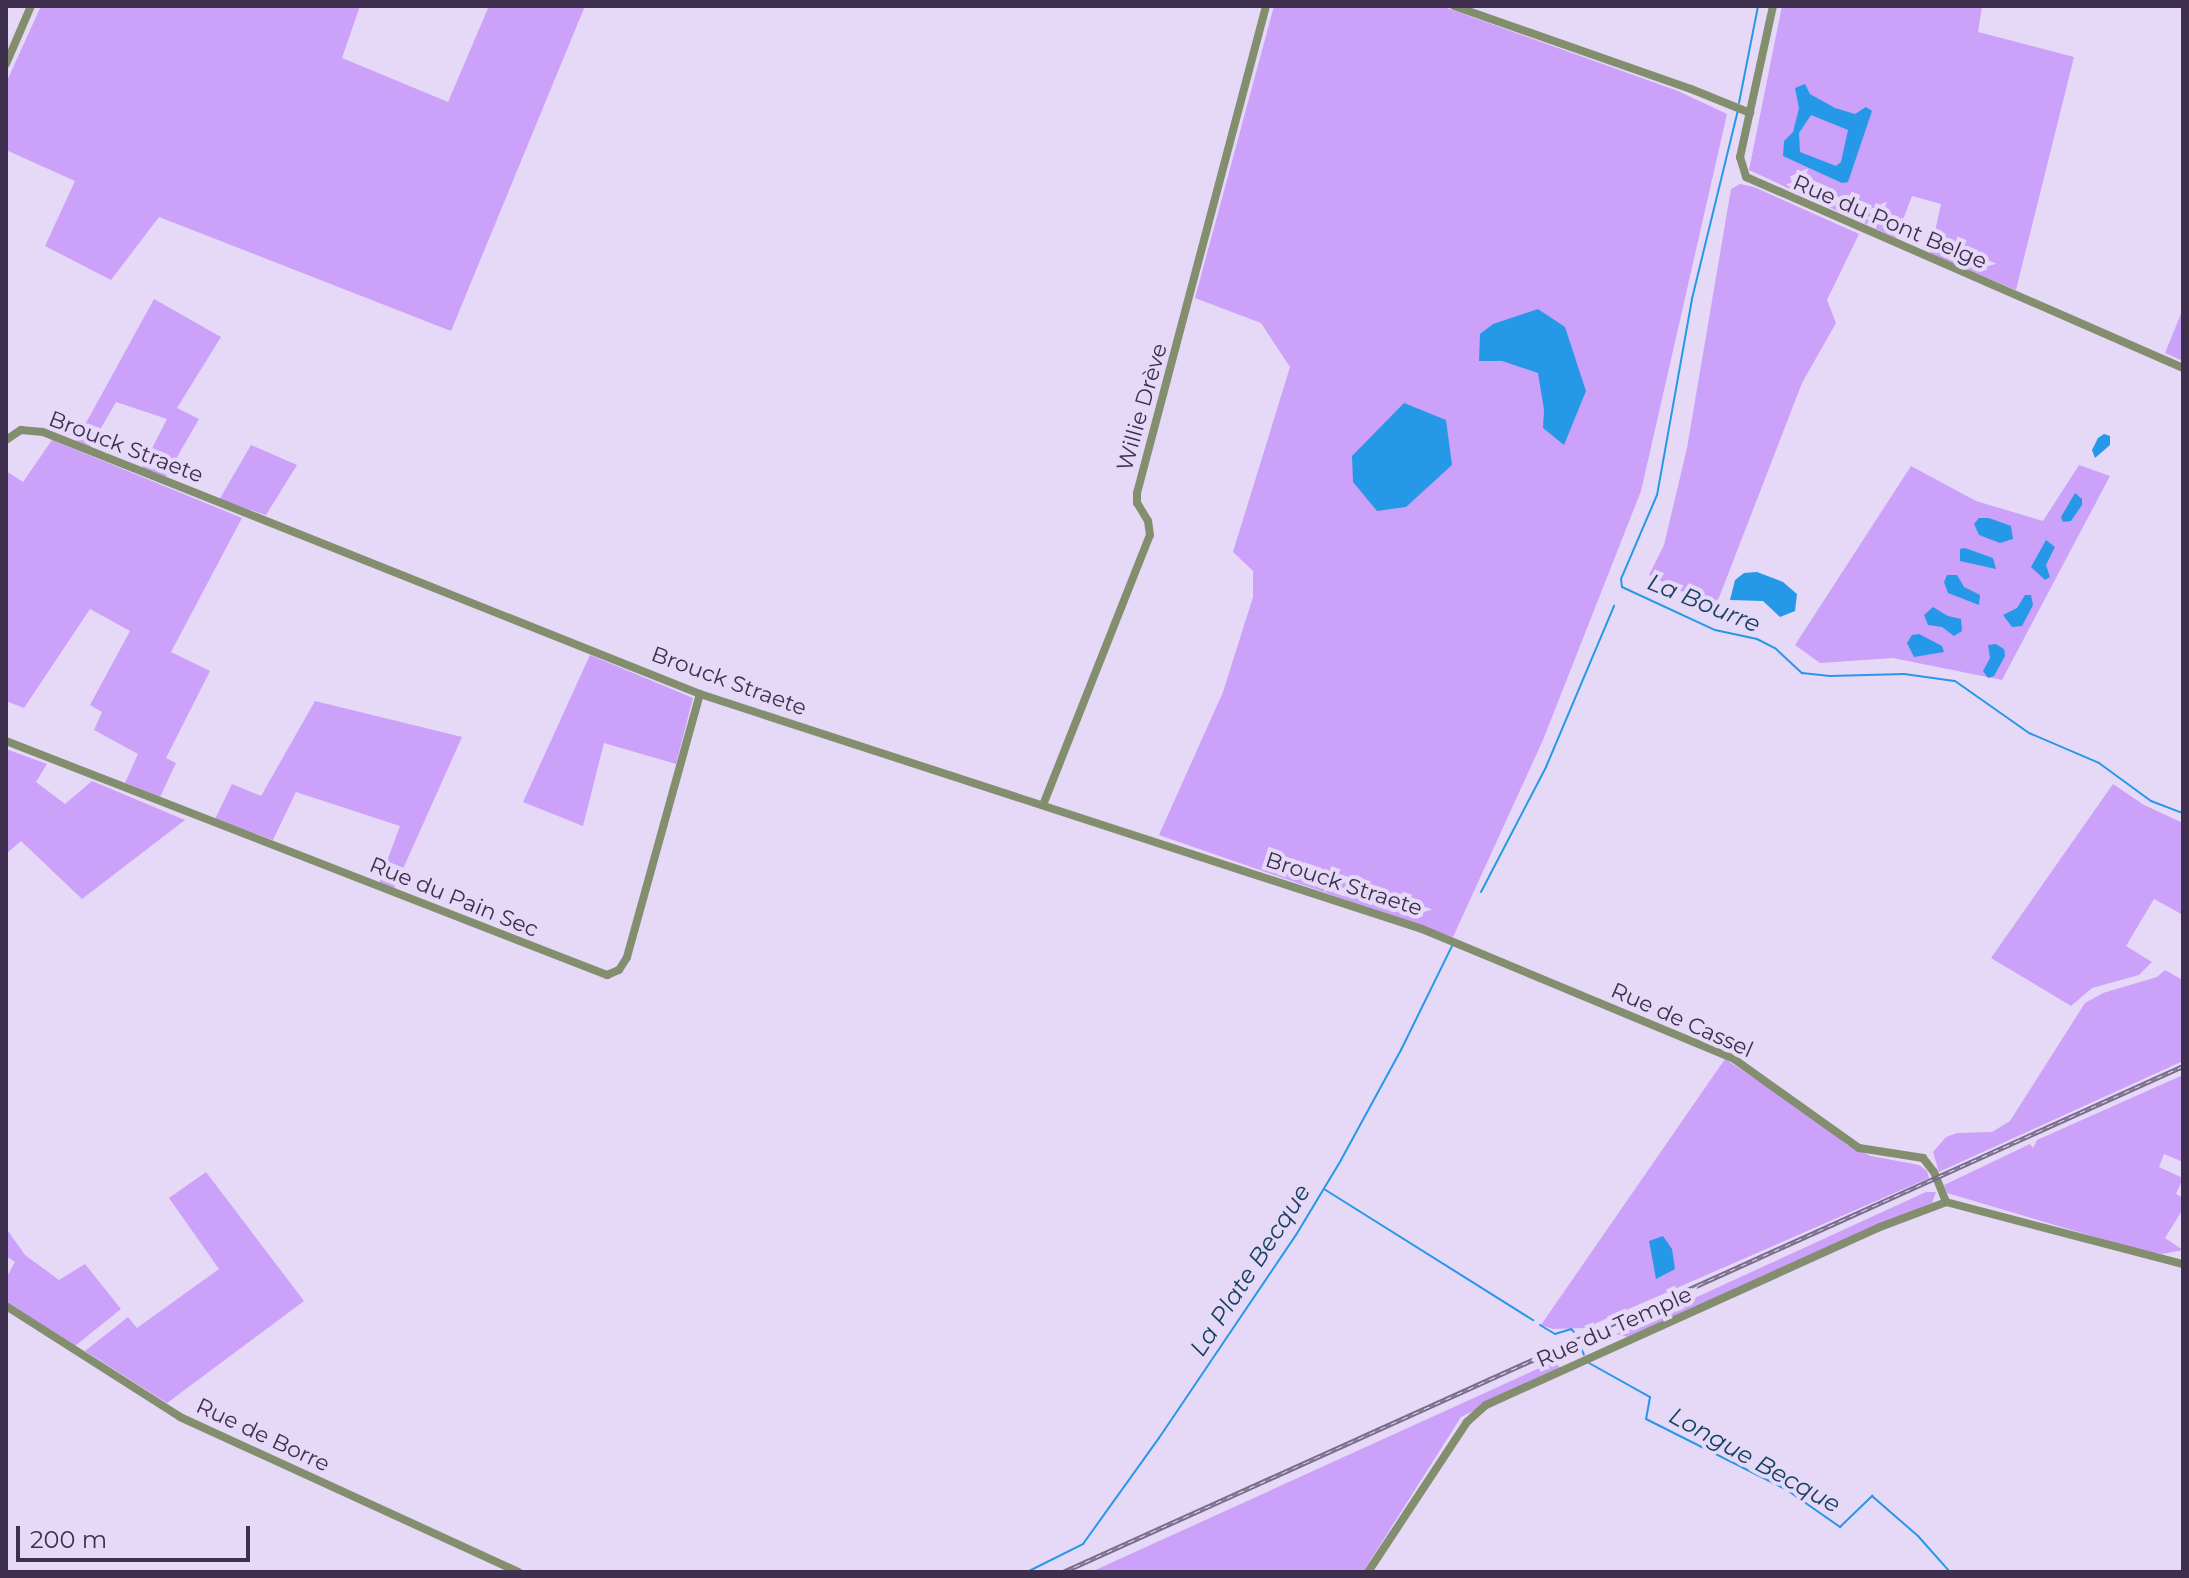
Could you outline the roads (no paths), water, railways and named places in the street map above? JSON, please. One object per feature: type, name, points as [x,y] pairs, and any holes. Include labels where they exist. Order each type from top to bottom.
[{"type":"street","points":[[6,64],[31,6]]},
{"type":"street","name":"Willie Drève","points":[[1043,805],[1150,535],[1148,521],[1137,503],[1137,493],[1266,6]]},
{"type":"street","points":[[1454,6],[1686,87],[1747,112]]},
{"type":"street","name":"Rue du Pont Belge","points":[[1773,6],[1747,112],[1740,162],[1744,174],[1754,183],[2183,368]]},
{"type":"street","name":"Brouck Straete","points":[[6,440],[21,430],[43,432],[700,694],[1454,942]]},
{"type":"street","name":"Rue du Pain Sec","points":[[6,741],[607,975],[619,970],[627,957],[700,694]]},
{"type":"street","name":"Rue de Cassel","points":[[1454,942],[1734,1059],[1859,1148],[1923,1158],[1934,1172],[1946,1202]]},
{"type":"street","points":[[1946,1202],[2182,1262]]},
{"type":"street","name":"Rue du Temple","points":[[1368,1572],[1467,1422],[1486,1405],[1880,1227],[1946,1202]]},
{"type":"street","name":"Rue de Borre","points":[[6,1306],[180,1417],[518,1572]]},
{"type":"water","points":[[1805,84],[1810,94],[1835,108],[1855,114],[1866,107],[1872,111],[1848,182],[1842,183],[1783,156],[1784,141],[1793,132],[1799,108],[1795,88]],"holes":[[[1811,115],[1848,130],[1841,162],[1836,166],[1800,152],[1799,133]]]},
{"type":"water","points":[[1538,309],[1565,327],[1586,391],[1564,445],[1543,428],[1544,410],[1538,373],[1502,361],[1479,361],[1480,334],[1493,324]]},
{"type":"water","points":[[1404,403],[1446,420],[1452,465],[1406,507],[1377,511],[1353,482],[1352,456]]},
{"type":"water","points":[[2104,434],[2110,436],[2110,445],[2095,458],[2092,450]]},
{"type":"water","points":[[2075,493],[2082,499],[2082,505],[2071,521],[2063,522],[2061,517]]},
{"type":"water","points":[[1979,518],[1989,518],[2011,526],[2013,539],[2000,543],[1979,535],[1974,524]]},
{"type":"water","points":[[2046,540],[2055,547],[2046,565],[2050,577],[2045,580],[2031,567]]},
{"type":"water","points":[[1960,549],[1993,558],[1996,569],[1960,561]]},
{"type":"water","points":[[1757,572],[1783,582],[1797,594],[1795,611],[1780,617],[1763,601],[1730,600],[1735,580],[1744,573]]},
{"type":"water","points":[[1947,575],[1957,575],[1964,587],[1980,595],[1979,605],[1948,593],[1944,582]]},
{"type":"water","points":[[2025,595],[2031,595],[2033,605],[2022,626],[2012,627],[2003,615],[2017,608]]},
{"type":"water","points":[[1933,607],[1961,619],[1962,631],[1954,636],[1942,627],[1928,625],[1924,615]]},
{"type":"water","points":[[1919,634],[1942,646],[1944,652],[1914,657],[1907,643],[1912,635]]},
{"type":"water","points":[[1996,644],[2004,649],[2005,656],[1994,676],[1988,678],[1983,671],[1990,658],[1988,645]]},
{"type":"water","points":[[1663,1236],[1672,1249],[1675,1269],[1656,1279],[1649,1241]]},
{"type":"waterway","name":"La Bourre","points":[[1739,103],[1758,6]]},
{"type":"waterway","name":"La Bourre","points":[[1738,110],[1692,299],[1657,495],[1621,579],[1622,587],[1715,630],[1757,639],[1775,648],[1802,673],[1830,676],[1904,674],[1955,681],[2029,733],[2099,763],[2151,801],[2183,813]]},
{"type":"waterway","points":[[1481,892],[1546,767],[1614,606]]},
{"type":"waterway","name":"La Plate Becque","points":[[1027,1572],[1083,1544],[1159,1438],[1296,1235],[1341,1160],[1401,1050],[1452,946]]},
{"type":"waterway","name":"Longue Becque","points":[[1324,1189],[1533,1320]]},
{"type":"waterway","name":"Longue Becque","points":[[1540,1325],[1555,1334],[1571,1329],[1574,1332]]},
{"type":"waterway","name":"Longue Becque","points":[[1582,1350],[1584,1355]]},
{"type":"waterway","name":"Longue Becque","points":[[1589,1363],[1650,1397],[1646,1419],[1787,1490],[1840,1527],[1872,1496],[1918,1536],[1950,1572]]},
{"type":"railway","points":[[1063,1572],[2183,1066]]}]
